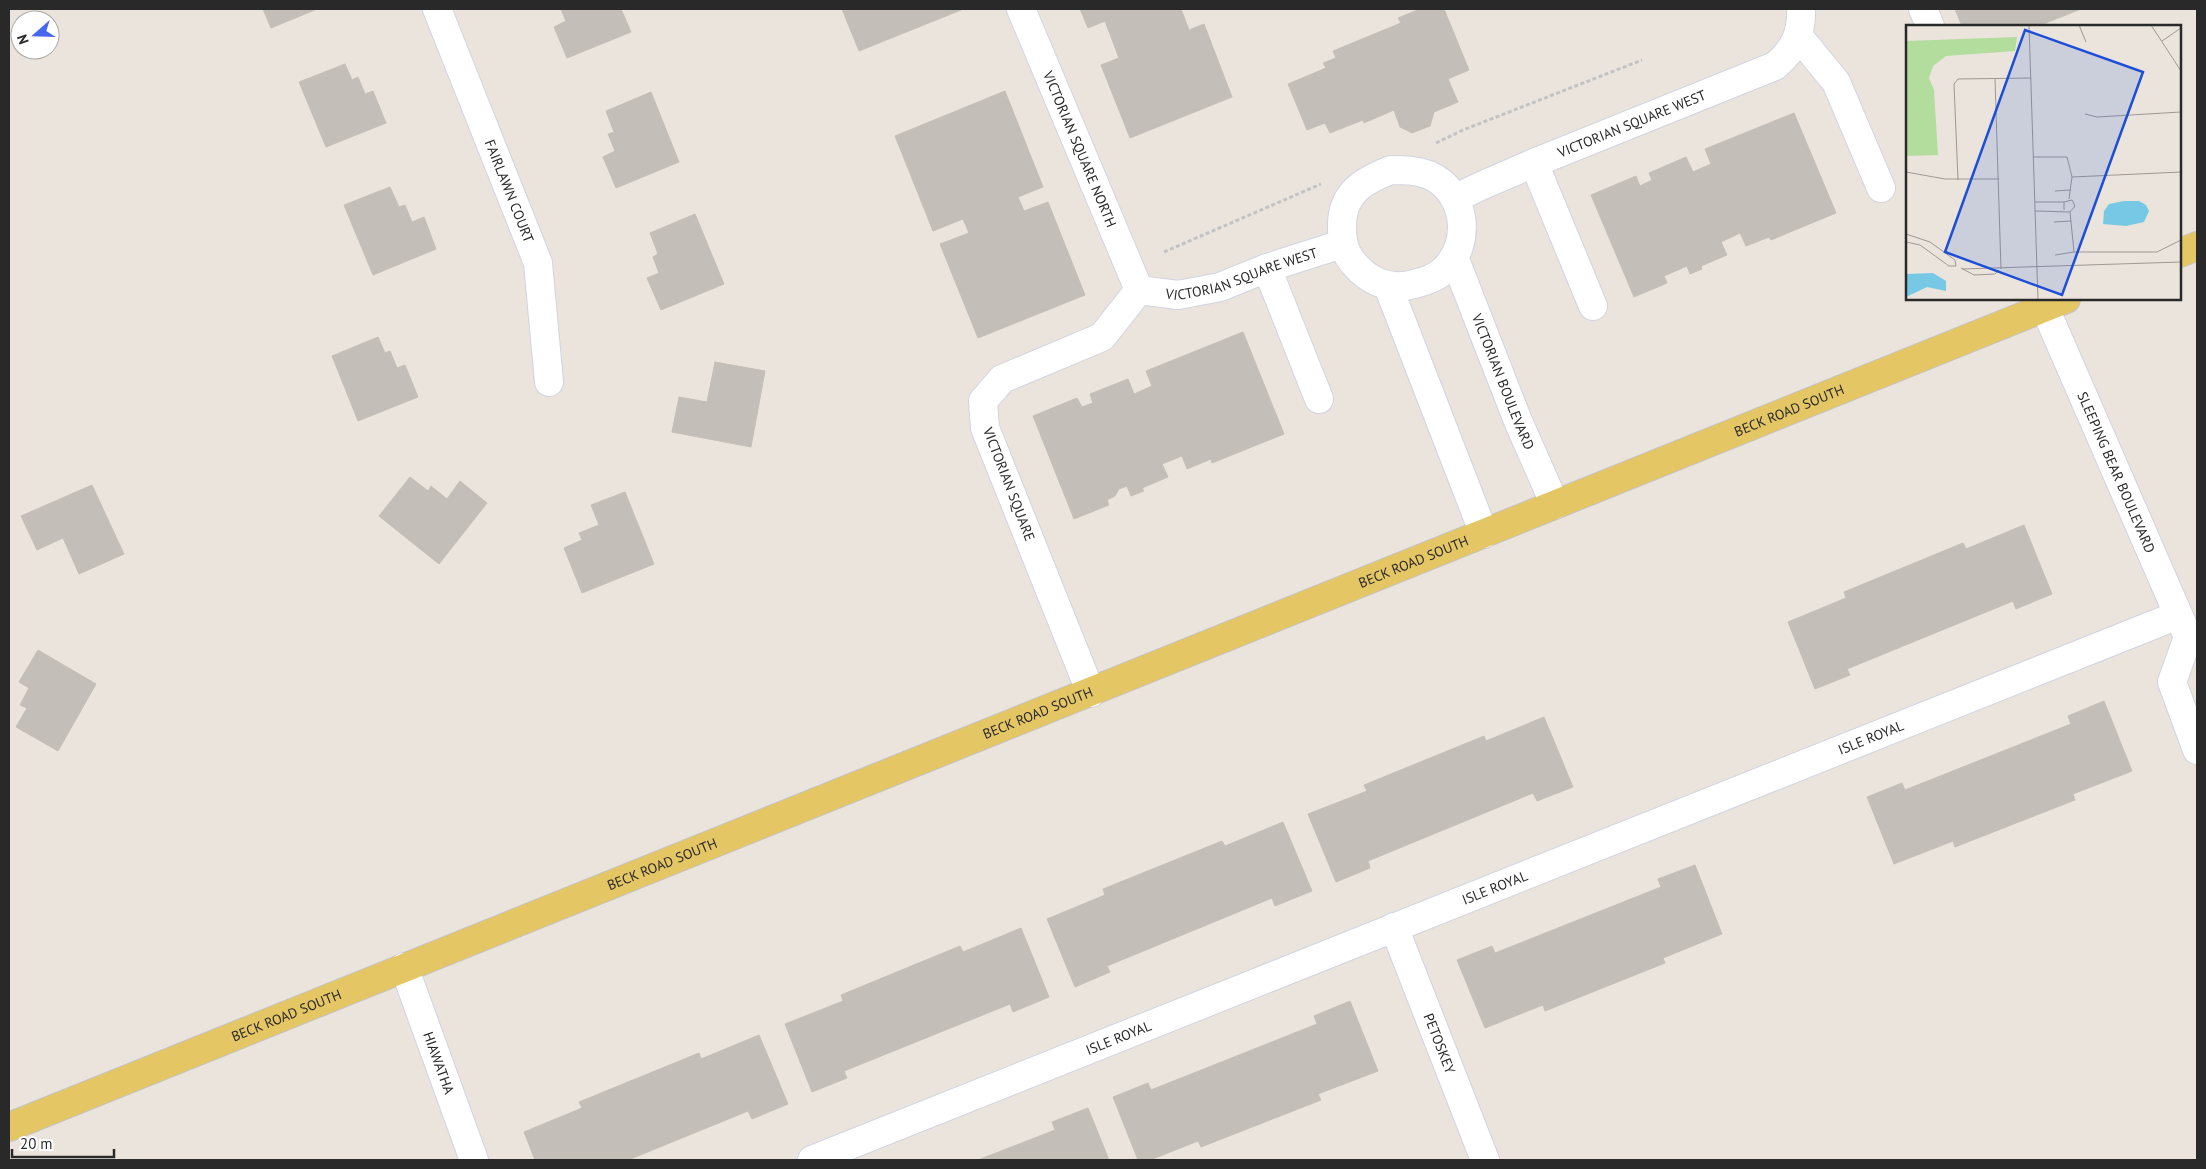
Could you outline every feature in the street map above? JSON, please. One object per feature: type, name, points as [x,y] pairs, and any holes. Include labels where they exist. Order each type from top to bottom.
[{"type":"main road","points":[[2181,253],[2197,246]]},
{"type":"main road","name":"BECK ROAD SOUTH","points":[[9,1127],[1091,693],[2050,302]]},
{"type":"street","name":"FAIRLAWN COURT","points":[[437,9],[538,264],[549,382]]},
{"type":"street","name":"VICTORIAN SQUARE NORTH","points":[[1021,9],[1139,290]]},
{"type":"street","points":[[1801,9],[1802,24],[1799,37],[1836,82],[1881,188]]},
{"type":"street","points":[[1923,9],[1930,25]]},
{"type":"street","name":"VICTORIAN SQUARE WEST","points":[[1456,198],[1482,184],[1775,66],[1790,54],[1799,37]]},
{"type":"street","points":[[1534,163],[1593,306]]},
{"type":"street","points":[[1391,170],[1410,170],[1429,175],[1442,183],[1456,198],[1463,220],[1461,239],[1454,257],[1444,271],[1426,281],[1405,286],[1388,286],[1368,277],[1353,263],[1342,244],[1341,216],[1347,200],[1356,189],[1372,178],[1391,170]]},
{"type":"street","name":"VICTORIAN SQUARE WEST","points":[[1139,290],[1178,295],[1220,287],[1267,268],[1342,244]]},
{"type":"street","name":"VICTORIAN BOULEVARD","points":[[1454,257],[1518,421],[1555,505]]},
{"type":"street","points":[[1267,268],[1319,399]]},
{"type":"street","points":[[1388,286],[1484,534]]},
{"type":"street","name":"VICTORIAN SQUARE","points":[[1091,693],[985,428],[984,401],[1002,379],[1102,337],[1139,290]]},
{"type":"street","name":"SLEEPING BEAR BOULEVARD","points":[[2050,302],[2187,631]]},
{"type":"street","points":[[2187,631],[2172,682],[2197,750]]},
{"type":"street","name":"ISLE ROYAL","points":[[812,1160],[1394,927],[2187,631]]},
{"type":"street","name":"PETOSKEY","points":[[1394,927],[1485,1160]]},
{"type":"street","name":"HIAWATHA","points":[[404,967],[474,1160]]},
{"type":"building","points":[[263,9],[317,9],[271,28]]},
{"type":"building","points":[[561,9],[621,9],[631,32],[567,58],[554,27],[566,21]]},
{"type":"building","points":[[842,9],[961,9],[961,10],[859,51]]},
{"type":"building","points":[[1080,9],[1181,9],[1189,30],[1204,24],[1232,97],[1130,138],[1101,65],[1119,58],[1105,21],[1088,28]]},
{"type":"building","points":[[1420,9],[1444,9],[1469,70],[1448,79],[1458,102],[1434,112],[1430,126],[1412,133],[1400,127],[1394,110],[1364,123],[1363,120],[1330,133],[1325,123],[1307,130],[1288,84],[1326,68],[1323,63],[1336,58],[1333,51],[1401,23],[1398,18]]},
{"type":"building","points":[[1955,9],[2081,9],[2041,25],[1962,25]]},
{"type":"building","points":[[345,64],[352,80],[358,77],[365,94],[373,91],[386,123],[326,147],[299,82]]},
{"type":"building","points":[[1005,91],[1043,187],[1018,197],[1024,211],[1048,202],[1085,295],[978,338],[940,244],[969,233],[963,219],[933,231],[895,136]]},
{"type":"building","points":[[651,92],[679,162],[616,188],[603,157],[615,151],[608,134],[614,132],[606,111]]},
{"type":"building","points":[[1794,113],[1836,213],[1771,240],[1769,237],[1746,246],[1740,233],[1721,242],[1727,255],[1701,266],[1702,269],[1690,274],[1687,266],[1664,276],[1667,283],[1634,297],[1591,195],[1636,176],[1640,186],[1652,180],[1649,173],[1686,157],[1693,172],[1711,164],[1705,149]]},
{"type":"building","points":[[390,187],[399,207],[405,205],[412,222],[424,217],[436,249],[373,275],[344,205]]},
{"type":"building","points":[[695,214],[724,284],[661,310],[647,278],[659,273],[653,257],[658,254],[650,233]]},
{"type":"building","points":[[1243,332],[1284,434],[1212,463],[1211,459],[1187,469],[1182,456],[1162,464],[1168,477],[1142,488],[1144,491],[1131,496],[1127,486],[1119,489],[1115,496],[1107,500],[1109,505],[1074,519],[1033,416],[1077,398],[1082,407],[1093,403],[1090,394],[1128,379],[1134,394],[1152,386],[1146,371]]},
{"type":"building","points":[[378,337],[385,353],[390,351],[397,368],[405,365],[418,397],[358,421],[332,356]]},
{"type":"building","points":[[715,362],[765,371],[751,447],[672,432],[679,397],[707,402]]},
{"type":"building","points":[[410,477],[428,491],[431,486],[447,499],[460,481],[487,503],[439,564],[379,516]]},
{"type":"building","points":[[92,485],[124,554],[79,574],[63,538],[37,550],[21,516]]},
{"type":"building","points":[[625,492],[654,564],[582,593],[564,548],[582,540],[579,533],[599,525],[591,505]]},
{"type":"building","points":[[2024,525],[2052,594],[2016,609],[2013,601],[1847,669],[1850,675],[1815,689],[1788,622],[1846,598],[1844,592],[1963,543],[1966,549]]},
{"type":"building","points":[[38,650],[96,684],[58,751],[16,727],[27,708],[20,705],[29,688],[19,682]]},
{"type":"building","points":[[2104,701],[2132,771],[2073,794],[2075,800],[1955,847],[1953,841],[1894,864],[1867,797],[1902,783],[1905,790],[2071,724],[2068,716]]},
{"type":"building","points":[[1544,717],[1573,787],[1537,801],[1533,793],[1368,861],[1370,868],[1336,882],[1308,814],[1367,791],[1364,785],[1484,736],[1486,741]]},
{"type":"building","points":[[1283,822],[1312,891],[1275,906],[1272,898],[1107,966],[1110,972],[1075,987],[1047,919],[1105,895],[1103,889],[1222,841],[1225,846]]},
{"type":"building","points":[[1695,865],[1722,934],[1663,958],[1665,963],[1545,1011],[1543,1005],[1485,1028],[1457,960],[1492,946],[1495,953],[1661,887],[1658,879]]},
{"type":"building","points":[[1021,928],[1049,997],[1013,1012],[1010,1004],[844,1071],[847,1078],[812,1092],[785,1024],[843,1001],[841,995],[960,946],[963,952]]},
{"type":"building","points":[[1350,1001],[1378,1071],[1318,1094],[1321,1100],[1201,1147],[1198,1141],[1150,1160],[1138,1160],[1113,1097],[1148,1083],[1151,1090],[1317,1024],[1314,1016]]},
{"type":"building","points":[[759,1035],[788,1104],[752,1119],[748,1111],[628,1160],[535,1160],[524,1132],[582,1108],[579,1102],[699,1053],[701,1059]]},
{"type":"building","points":[[1088,1108],[1109,1160],[978,1160],[1055,1130],[1052,1122]]}]
